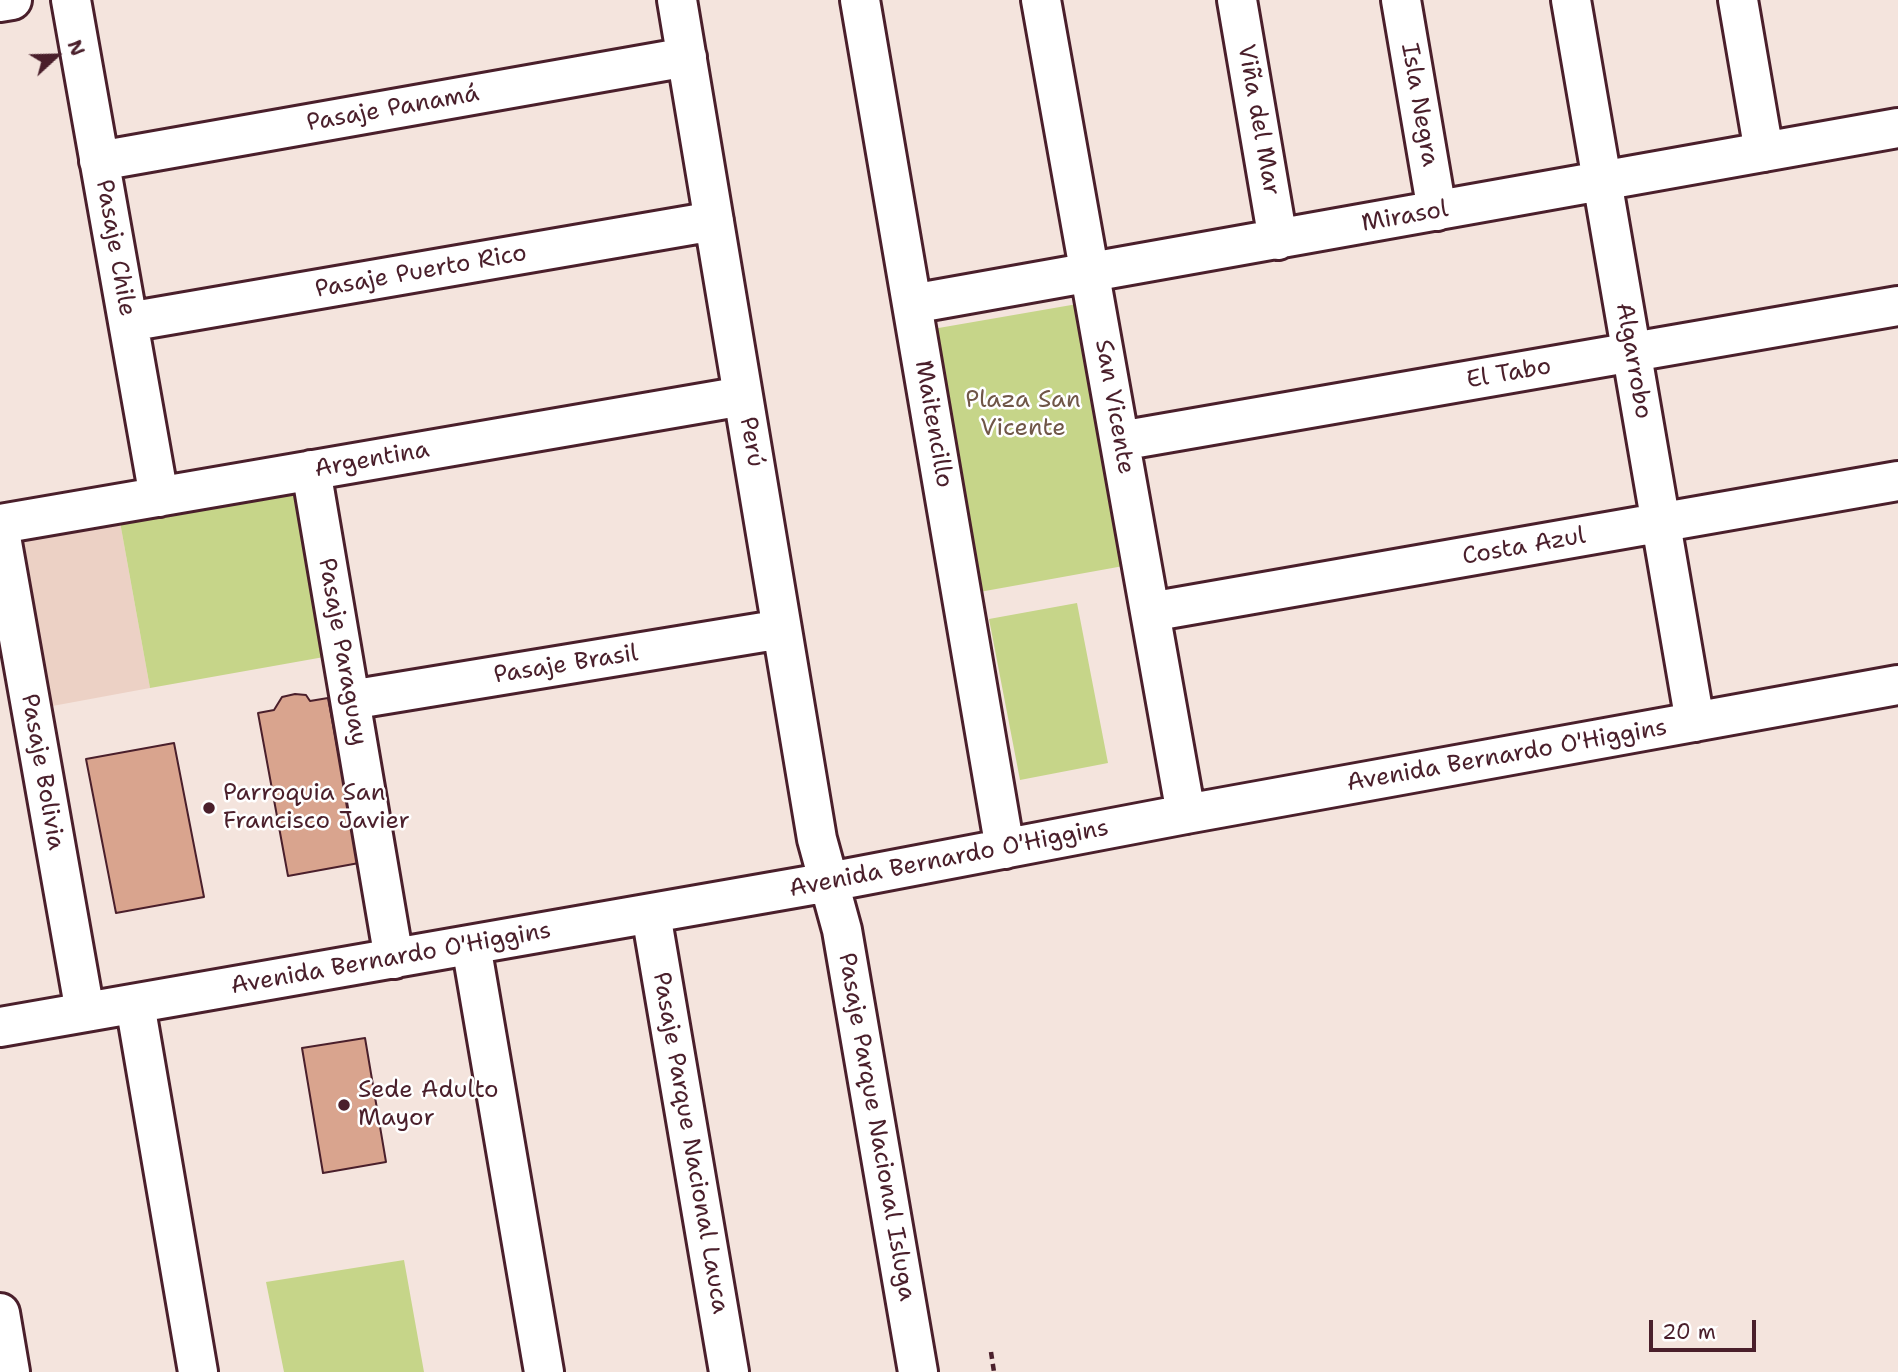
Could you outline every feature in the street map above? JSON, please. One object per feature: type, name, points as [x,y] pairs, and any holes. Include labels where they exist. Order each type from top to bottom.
[{"type":"street","points":[[0,2],[12,0]]},
{"type":"street","name":"Pasaje Chile","points":[[71,0],[159,497]]},
{"type":"street","name":"Perú","points":[[677,0],[817,839],[829,882]]},
{"type":"street","name":"Maitencillo","points":[[860,0],[1005,849]]},
{"type":"street","name":"San Vicente","points":[[1041,0],[1186,814]]},
{"type":"street","name":"Viña del Mar","points":[[1237,0],[1278,240]]},
{"type":"street","name":"Isla Negra","points":[[1401,0],[1437,211]]},
{"type":"street","name":"Algarrobo","points":[[1571,0],[1695,722]]},
{"type":"street","points":[[1738,0],[1764,152]]},
{"type":"street","name":"Pasaje Panamá","points":[[99,161],[687,57]]},
{"type":"street","name":"Mirasol","points":[[912,304],[1898,128]]},
{"type":"street","name":"Pasaje Puerto Rico","points":[[128,322],[714,221]]},
{"type":"street","name":"El Tabo","points":[[1120,441],[1898,306]]},
{"type":"street","name":"Argentina","points":[[0,524],[743,396]]},
{"type":"street","name":"Pasaje Paraguay","points":[[311,470],[394,959]]},
{"type":"street","name":"Costa Azul","points":[[1150,612],[1898,481]]},
{"type":"street","name":"Pasaje Bolivia","points":[[0,531],[85,1012]]},
{"type":"street","name":"Pasaje Brasil","points":[[350,700],[782,629]]},
{"type":"street","name":"Avenida Bernardo O'Higgins","points":[[0,1027],[829,882],[1186,814],[1898,685]]},
{"type":"street","name":"Pasaje Parque Nacional Isluga","points":[[829,882],[842,930],[918,1372]]},
{"type":"street","name":"Pasaje Parque Nacional Lauca","points":[[651,914],[729,1372]]},
{"type":"street","points":[[471,945],[544,1372]]},
{"type":"street","points":[[135,1004],[198,1372]]},
{"type":"street","points":[[0,1313],[10,1372]]},
{"type":"path","points":[[991,1352],[994,1372]]},
{"type":"shaded area","points":[[120,522],[150,688],[47,707],[17,541]]},
{"type":"green space","name":"Plaza San Vicente","points":[[1083,303],[1129,565],[974,593],[927,330]]},
{"type":"green space","points":[[294,491],[324,657],[150,688],[120,522]]},
{"type":"green space","points":[[1077,603],[1108,763],[1020,780],[989,619]]},
{"type":"green space","points":[[404,1260],[424,1372],[284,1372],[266,1282]]},
{"type":"building","points":[[306,695],[310,701],[328,698],[359,863],[288,876],[258,713],[274,710],[282,697]]},
{"type":"building","points":[[174,743],[204,897],[116,913],[86,759]]},
{"type":"building","name":"Sede Adulto Mayor","points":[[365,1038],[386,1162],[323,1173],[302,1048]]},
{"type":"place","name":"Parroquia San Francisco Javier","points":[[209,808]]},
{"type":"place","name":"Sede Adulto Mayor","points":[[344,1105]]}]
